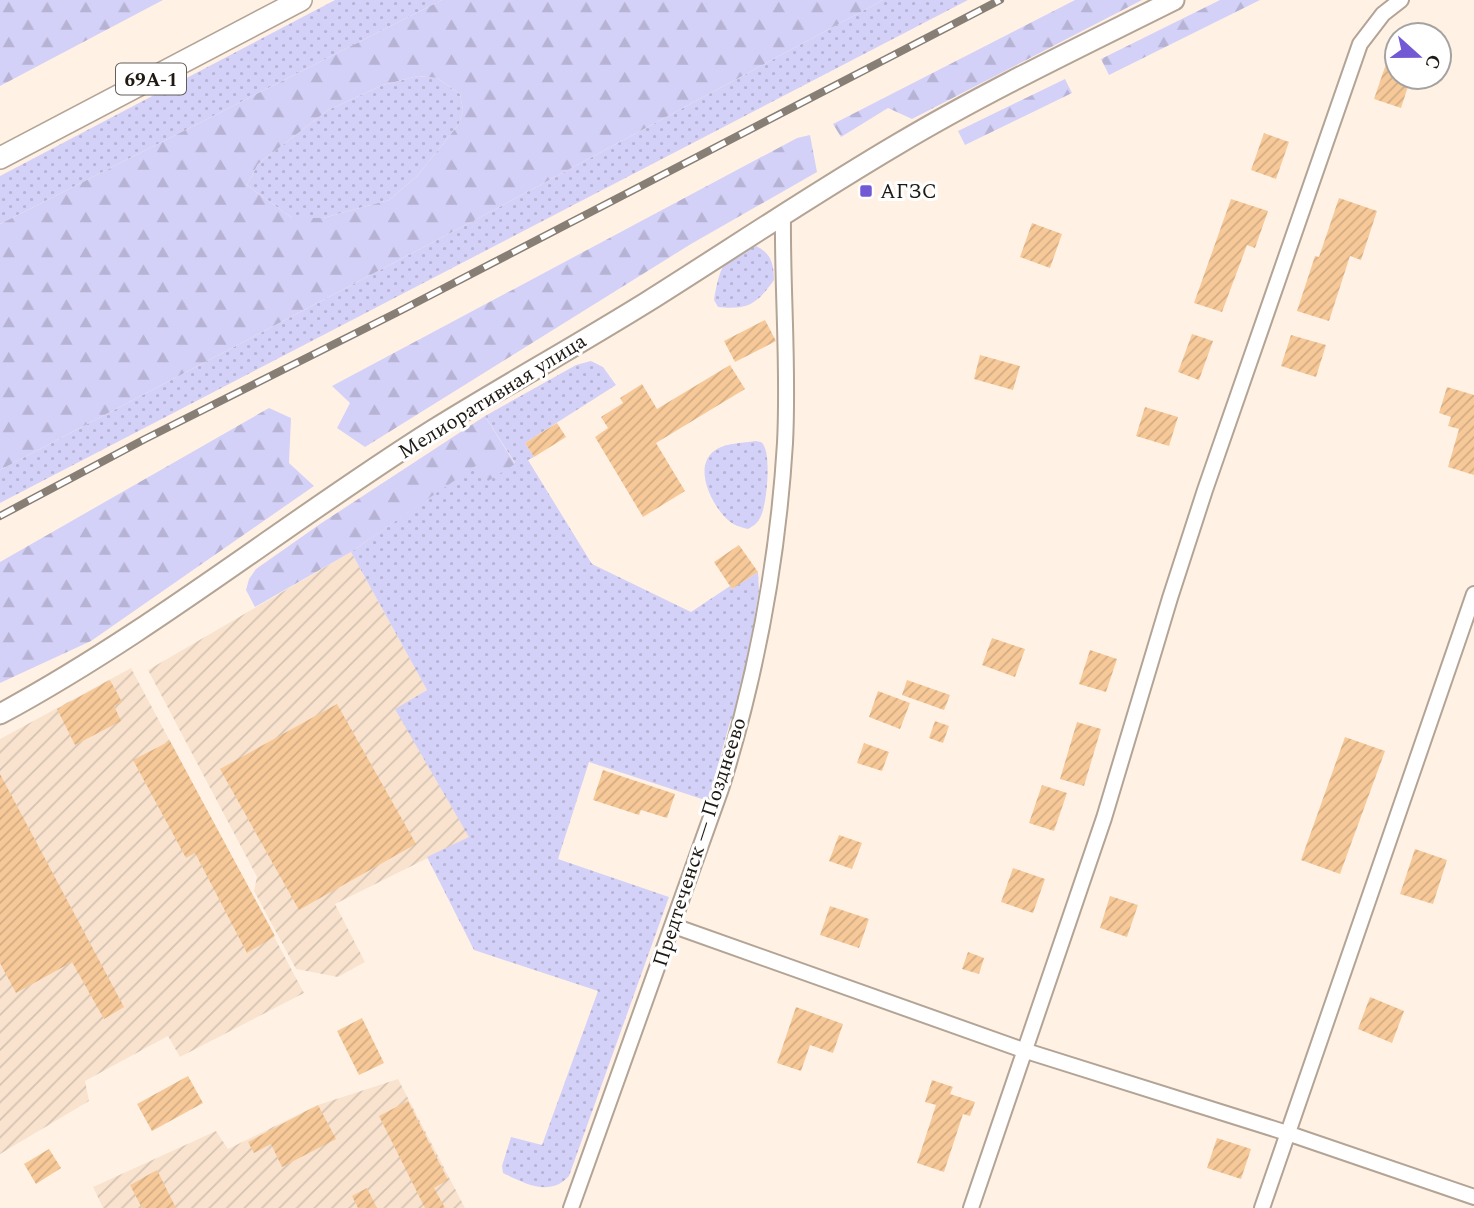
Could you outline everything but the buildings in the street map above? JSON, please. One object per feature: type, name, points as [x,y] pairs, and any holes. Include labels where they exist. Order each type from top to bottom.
[{"type":"main road","name":"69А-1","points":[[0,158],[301,0]]},
{"type":"street","name":"Мелиоративная улица","points":[[0,714],[107,650],[434,430],[650,300],[783,213],[900,143],[1174,0]]},
{"type":"street","points":[[971,1208],[1104,818],[1205,490],[1360,44],[1383,14],[1401,0]]},
{"type":"street","name":"Предтеченск — Позднеево","points":[[571,1208],[674,926],[735,745],[756,656],[773,558],[785,444],[783,213]]},
{"type":"street","points":[[1262,1208],[1474,594]]},
{"type":"street","points":[[674,926],[1023,1050],[1287,1133],[1474,1197]]},
{"type":"shaded area","points":[[351,552],[427,690],[396,709],[470,837],[335,904],[365,962],[338,977],[296,969],[254,891],[257,877],[148,670]]},
{"type":"shaded area","points":[[131,668],[304,993],[180,1057],[168,1036],[85,1081],[89,1101],[0,1154],[0,739]]},
{"type":"shaded area","points":[[398,1079],[465,1208],[103,1208],[93,1187],[216,1131],[228,1149],[318,1105]]},
{"type":"green space","points":[[0,0],[163,0],[0,86]]},
{"type":"green space","points":[[335,0],[442,0],[0,224],[0,176]]},
{"type":"green space","points":[[442,0],[883,0],[475,220],[0,470],[0,224]],"holes":[[[418,76],[437,78],[460,94],[463,110],[459,124],[417,176],[389,200],[323,218],[292,218],[247,185],[258,164],[328,110],[383,85]]]},
{"type":"green space","points":[[883,0],[968,0],[0,503],[0,470],[475,220]]},
{"type":"green space","points":[[1075,0],[1142,0],[912,119],[888,108],[841,137],[833,124]]},
{"type":"green space","points":[[1220,0],[1260,0],[1109,75],[1101,59]]},
{"type":"green space","points":[[418,76],[437,78],[460,94],[463,110],[459,124],[417,176],[389,200],[323,218],[292,218],[247,185],[258,164],[328,110],[383,85]]},
{"type":"green space","points":[[1065,79],[1072,93],[965,145],[958,131]]},
{"type":"green space","points":[[810,135],[817,172],[691,244],[365,447],[337,428],[350,403],[332,386],[797,138]]},
{"type":"green space","points":[[756,246],[771,260],[774,280],[751,304],[718,307],[714,300],[724,264],[736,252]]},
{"type":"green space","points":[[591,361],[603,367],[616,385],[525,443],[534,457],[528,460],[592,564],[691,612],[730,586],[732,589],[758,572],[759,591],[740,702],[730,722],[708,801],[589,762],[558,859],[669,897],[569,1176],[554,1186],[538,1187],[503,1173],[502,1166],[511,1137],[542,1145],[598,991],[474,950],[427,857],[469,837],[395,709],[427,690],[351,552],[477,464],[515,463],[485,416],[576,365]]},
{"type":"green space","points":[[269,408],[291,418],[289,463],[314,486],[91,641],[0,683],[0,562]]},
{"type":"green space","points":[[485,416],[515,464],[488,481],[477,465],[351,552],[255,607],[246,590],[256,569]]},
{"type":"green space","points":[[755,441],[762,443],[766,452],[767,482],[760,518],[748,529],[732,523],[715,505],[706,485],[705,464],[709,456],[721,447]]},
{"type":"railway","points":[[0,516],[1000,0]]},
{"type":"place","name":"АГЗС","points":[[866,191]]}]
